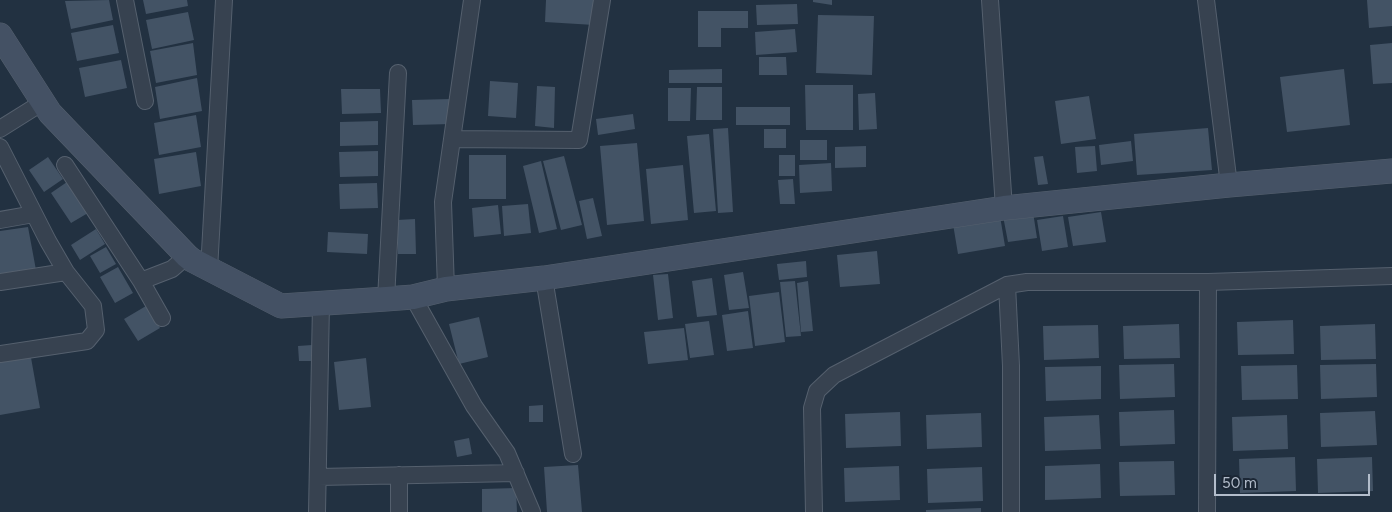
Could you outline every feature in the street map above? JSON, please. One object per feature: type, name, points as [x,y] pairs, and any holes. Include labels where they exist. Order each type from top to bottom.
[{"type":"street","points":[[125,0],[145,101]]},
{"type":"street","points":[[209,270],[224,0]]},
{"type":"street","points":[[446,289],[443,202],[472,0]]},
{"type":"street","points":[[452,139],[579,140],[602,0]]},
{"type":"street","points":[[990,0],[1004,208]]},
{"type":"street","points":[[1206,0],[1229,185]]},
{"type":"street","points":[[0,35],[50,113],[187,256],[209,270],[282,306],[413,297],[446,289],[544,278],[1004,208],[1229,185],[1392,171]]},
{"type":"street","points":[[386,299],[398,73]]},
{"type":"street","points":[[0,129],[43,102]]},
{"type":"street","points":[[0,147],[66,272],[93,306],[96,330],[87,341],[0,354]]},
{"type":"street","points":[[65,165],[141,281],[162,318]]},
{"type":"street","points":[[0,220],[34,214]]},
{"type":"street","points":[[141,281],[172,269],[187,256]]},
{"type":"street","points":[[0,282],[66,272]]},
{"type":"street","points":[[814,512],[812,408],[817,391],[834,375],[1007,285],[1027,282],[1208,282],[1392,276]]},
{"type":"street","points":[[544,278],[573,454]]},
{"type":"street","points":[[1207,512],[1208,282]]},
{"type":"street","points":[[1007,285],[1011,366],[1011,512]]},
{"type":"street","points":[[413,297],[474,406],[507,453],[532,512]]},
{"type":"street","points":[[317,512],[321,304]]},
{"type":"street","points":[[318,477],[516,473]]},
{"type":"street","points":[[399,475],[399,512]]},
{"type":"building","points":[[109,0],[113,20],[71,29],[65,1]]},
{"type":"building","points":[[143,0],[187,0],[188,6],[146,14]]},
{"type":"building","points":[[546,0],[596,0],[594,25],[545,22]]},
{"type":"building","points":[[813,0],[832,0],[832,5],[813,2]]},
{"type":"building","points":[[1367,0],[1392,0],[1392,26],[1369,28]]},
{"type":"building","points":[[797,4],[798,24],[757,25],[756,5]]},
{"type":"building","points":[[698,11],[748,11],[748,28],[721,28],[721,47],[698,47]]},
{"type":"building","points":[[188,12],[194,40],[152,49],[146,20]]},
{"type":"building","points":[[818,15],[874,16],[872,75],[816,73]]},
{"type":"building","points":[[113,25],[119,53],[77,61],[71,33]]},
{"type":"building","points":[[795,29],[797,52],[756,55],[755,32]]},
{"type":"building","points":[[193,43],[197,75],[156,83],[150,51]]},
{"type":"building","points":[[1392,43],[1392,83],[1373,84],[1370,45]]},
{"type":"building","points":[[759,57],[786,57],[787,75],[759,75]]},
{"type":"building","points":[[121,60],[127,88],[85,97],[79,68]]},
{"type":"building","points":[[722,69],[722,83],[669,83],[669,70]]},
{"type":"building","points":[[1344,69],[1350,125],[1287,132],[1280,77]]},
{"type":"building","points":[[197,78],[202,111],[160,119],[155,87]]},
{"type":"building","points":[[490,81],[518,83],[516,118],[488,116]]},
{"type":"building","points":[[805,85],[853,85],[853,130],[806,130]]},
{"type":"building","points":[[537,86],[555,87],[554,128],[535,126]]},
{"type":"building","points":[[697,87],[722,87],[722,120],[696,120]]},
{"type":"building","points":[[668,88],[691,88],[690,121],[668,121]]},
{"type":"building","points":[[341,89],[380,89],[381,113],[342,114]]},
{"type":"building","points":[[875,93],[877,129],[859,130],[858,94]]},
{"type":"building","points":[[1089,96],[1096,139],[1061,144],[1055,101]]},
{"type":"building","points":[[451,99],[451,124],[413,125],[412,100]]},
{"type":"building","points":[[736,107],[790,107],[790,125],[736,125]]},
{"type":"building","points":[[633,114],[635,129],[598,135],[596,119]]},
{"type":"building","points":[[196,115],[201,147],[159,155],[154,123]]},
{"type":"building","points":[[378,121],[378,145],[340,146],[340,122]]},
{"type":"building","points":[[728,128],[733,212],[718,213],[713,129]]},
{"type":"building","points":[[1208,128],[1212,170],[1137,175],[1134,134]]},
{"type":"building","points":[[764,129],[786,129],[786,148],[764,148]]},
{"type":"building","points":[[709,134],[716,211],[694,213],[687,136]]},
{"type":"building","points":[[800,140],[827,140],[827,160],[800,160]]},
{"type":"building","points":[[1131,141],[1133,161],[1101,165],[1099,145]]},
{"type":"building","points":[[637,143],[644,221],[607,225],[600,146]]},
{"type":"building","points":[[866,146],[866,167],[835,168],[835,147]]},
{"type":"building","points":[[1095,146],[1097,171],[1077,173],[1075,147]]},
{"type":"building","points":[[378,151],[378,176],[340,177],[339,152]]},
{"type":"building","points":[[196,152],[201,186],[159,194],[154,159]]},
{"type":"building","points":[[469,155],[506,155],[506,199],[469,199]]},
{"type":"building","points":[[779,155],[795,155],[795,176],[779,176]]},
{"type":"building","points":[[564,156],[582,225],[561,230],[543,161]]},
{"type":"building","points":[[1043,156],[1048,184],[1038,185],[1034,157]]},
{"type":"building","points":[[48,157],[63,179],[44,192],[29,170]]},
{"type":"building","points":[[541,161],[557,229],[539,233],[523,166]]},
{"type":"building","points":[[831,163],[832,191],[800,193],[799,165]]},
{"type":"building","points":[[683,165],[688,220],[651,224],[646,169]]},
{"type":"building","points":[[793,179],[795,204],[780,204],[778,180]]},
{"type":"building","points":[[67,182],[88,213],[71,223],[51,193]]},
{"type":"building","points":[[377,183],[378,208],[340,209],[339,184]]},
{"type":"building","points":[[593,198],[602,236],[587,239],[579,201]]},
{"type":"building","points":[[528,204],[531,233],[504,236],[502,206]]},
{"type":"building","points":[[498,205],[501,234],[474,237],[472,208]]},
{"type":"building","points":[[1033,212],[1037,238],[1008,242],[1003,216]]},
{"type":"building","points":[[1101,212],[1106,242],[1073,246],[1068,217]]},
{"type":"building","points":[[1000,216],[1005,246],[958,254],[953,224]]},
{"type":"building","points":[[1063,216],[1068,247],[1042,251],[1037,220]]},
{"type":"building","points":[[415,219],[416,254],[398,254],[397,220]]},
{"type":"building","points":[[28,227],[36,270],[0,277],[0,231]]},
{"type":"building","points":[[96,229],[105,244],[80,260],[71,245]]},
{"type":"building","points":[[328,232],[368,234],[367,254],[327,252]]},
{"type":"building","points":[[106,247],[116,264],[100,273],[90,256]]},
{"type":"building","points":[[877,251],[880,284],[840,287],[837,255]]},
{"type":"building","points":[[806,261],[807,277],[779,280],[777,264]]},
{"type":"building","points":[[118,267],[133,293],[115,303],[100,277]]},
{"type":"building","points":[[743,272],[749,308],[729,310],[724,275]]},
{"type":"building","points":[[668,274],[673,318],[658,320],[653,275]]},
{"type":"building","points":[[712,278],[717,315],[697,317],[692,281]]},
{"type":"building","points":[[795,281],[801,336],[786,337],[780,282]]},
{"type":"building","points":[[808,281],[813,331],[801,332],[797,283]]},
{"type":"building","points":[[779,292],[785,342],[755,346],[749,296]]},
{"type":"building","points":[[146,306],[160,328],[138,341],[124,319]]},
{"type":"building","points":[[748,311],[753,348],[727,351],[722,315]]},
{"type":"building","points":[[479,317],[488,357],[459,364],[449,324]]},
{"type":"building","points":[[1293,320],[1294,354],[1238,355],[1237,322]]},
{"type":"building","points":[[709,321],[714,355],[690,358],[685,324]]},
{"type":"building","points":[[1179,324],[1180,358],[1124,359],[1123,326]]},
{"type":"building","points":[[1375,324],[1376,359],[1321,360],[1320,326]]},
{"type":"building","points":[[1098,325],[1099,358],[1044,360],[1043,326]]},
{"type":"building","points":[[684,328],[688,360],[648,364],[644,332]]},
{"type":"building","points":[[312,345],[313,361],[299,361],[298,346]]},
{"type":"building","points":[[30,352],[40,408],[0,415],[0,357]]},
{"type":"building","points":[[366,358],[371,407],[339,410],[334,362]]},
{"type":"building","points":[[1174,364],[1175,397],[1120,399],[1119,365]]},
{"type":"building","points":[[1376,364],[1377,397],[1321,399],[1320,365]]},
{"type":"building","points":[[1297,365],[1298,399],[1242,400],[1241,366]]},
{"type":"building","points":[[1101,366],[1101,399],[1046,401],[1045,367]]},
{"type":"building","points":[[543,405],[543,422],[529,422],[529,406]]},
{"type":"building","points":[[1174,410],[1175,444],[1120,446],[1119,412]]},
{"type":"building","points":[[1375,411],[1377,445],[1321,447],[1320,413]]},
{"type":"building","points":[[900,412],[901,446],[846,448],[845,414]]},
{"type":"building","points":[[981,413],[982,447],[927,449],[926,415]]},
{"type":"building","points":[[1099,415],[1101,449],[1045,451],[1044,417]]},
{"type":"building","points":[[1287,415],[1288,449],[1233,451],[1232,417]]},
{"type":"building","points":[[469,438],[472,454],[457,457],[454,441]]},
{"type":"building","points":[[1295,457],[1296,491],[1240,493],[1239,459]]},
{"type":"building","points":[[1372,457],[1373,491],[1318,493],[1317,459]]},
{"type":"building","points":[[1174,461],[1175,495],[1120,496],[1119,462]]},
{"type":"building","points":[[1100,464],[1101,498],[1045,500],[1045,466]]},
{"type":"building","points":[[578,465],[582,512],[547,512],[544,467]]},
{"type":"building","points":[[899,466],[900,500],[845,502],[844,468]]},
{"type":"building","points":[[982,467],[983,501],[928,503],[927,469]]},
{"type":"building","points":[[516,488],[517,512],[482,512],[482,489]]},
{"type":"building","points":[[981,508],[981,512],[926,512],[926,510]]}]
